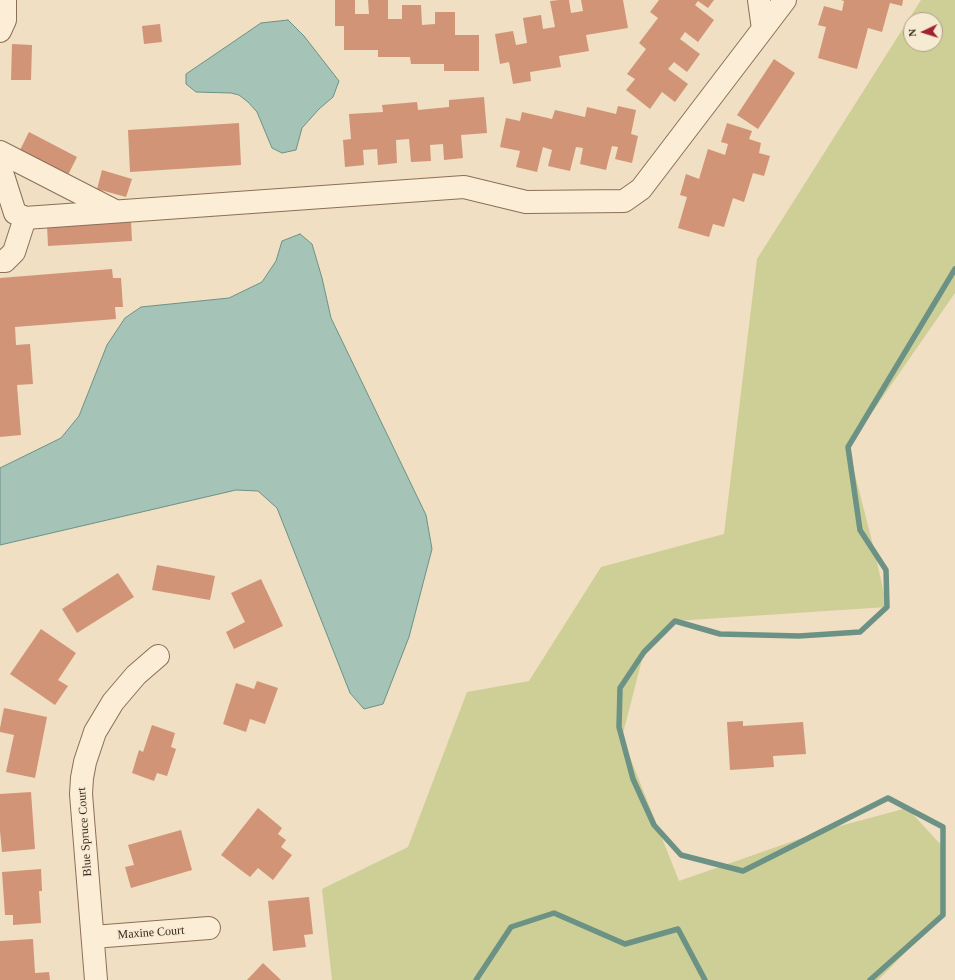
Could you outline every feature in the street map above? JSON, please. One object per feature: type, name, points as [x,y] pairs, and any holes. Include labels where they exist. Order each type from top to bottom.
[{"type":"street","points":[[0,31],[5,20],[5,0]]},
{"type":"street","points":[[759,0],[763,29]]},
{"type":"street","points":[[0,166],[15,213],[25,218],[464,187],[526,202],[624,201],[641,189],[784,0]]},
{"type":"street","points":[[0,152],[115,212]]},
{"type":"street","points":[[0,261],[5,261],[14,252],[25,218]]},
{"type":"street","name":"Blue Spruce Court","points":[[96,980],[80,794],[85,762],[95,732],[113,702],[136,675],[158,656]]},
{"type":"street","name":"Maxine Court","points":[[93,937],[209,928]]},
{"type":"green space","points":[[921,0],[955,0],[955,293],[848,447],[887,607],[675,621],[644,652],[622,737],[679,881],[825,830],[907,808],[943,847],[943,915],[878,980],[332,980],[322,889],[408,847],[467,692],[529,681],[601,567],[724,534],[757,259],[903,28],[903,52],[943,52],[943,12],[913,12]]},
{"type":"shaded area","points":[[288,20],[304,36],[339,81],[333,97],[319,109],[302,128],[296,150],[282,153],[272,148],[257,112],[248,102],[239,95],[231,93],[196,92],[186,84],[186,74],[261,23]]},
{"type":"shaded area","points":[[300,234],[312,244],[322,278],[331,318],[426,515],[432,549],[409,637],[383,704],[364,709],[350,693],[277,508],[258,491],[236,490],[0,545],[0,468],[61,438],[79,416],[107,345],[125,318],[141,307],[229,298],[262,282],[276,261],[282,241]]},
{"type":"building","points":[[335,0],[355,0],[355,14],[369,14],[368,0],[388,0],[388,19],[402,19],[402,5],[421,5],[422,25],[435,24],[435,12],[455,12],[455,35],[479,35],[479,71],[444,71],[444,64],[411,64],[410,57],[378,57],[378,50],[344,50],[344,26],[335,26]]},
{"type":"building","points":[[569,0],[571,13],[583,11],[581,0],[623,0],[628,28],[586,35],[589,51],[559,56],[561,67],[530,72],[531,81],[513,84],[509,62],[500,64],[495,34],[513,31],[516,45],[527,43],[523,18],[541,15],[543,29],[555,27],[550,1]]},
{"type":"building","points":[[659,0],[714,0],[708,8],[698,1],[695,5],[714,20],[698,42],[685,32],[680,39],[700,54],[687,72],[674,62],[668,69],[688,84],[675,102],[662,92],[650,109],[626,90],[635,79],[627,74],[646,49],[639,43],[658,18],[650,12]]},
{"type":"building","points":[[841,0],[903,0],[902,6],[890,3],[882,32],[868,28],[857,69],[818,58],[826,27],[818,25],[824,6],[842,11],[844,1]]},
{"type":"building","points":[[160,24],[162,42],[144,44],[142,26]]},
{"type":"building","points":[[12,44],[32,45],[31,80],[11,80]]},
{"type":"building","points":[[774,59],[795,73],[758,129],[737,115]]},
{"type":"building","points":[[484,97],[487,133],[461,135],[463,158],[444,160],[443,144],[430,145],[431,161],[411,162],[409,139],[396,140],[397,163],[378,165],[377,149],[363,150],[364,165],[345,167],[343,140],[351,139],[349,114],[383,112],[382,105],[417,102],[418,110],[449,107],[449,100]]},
{"type":"building","points":[[618,106],[636,110],[631,134],[638,136],[632,163],[615,159],[618,147],[612,146],[606,170],[580,164],[583,148],[576,147],[570,171],[548,166],[552,150],[543,147],[537,172],[516,167],[520,151],[500,147],[506,118],[520,121],[522,112],[552,119],[555,110],[585,117],[587,107],[616,114]]},
{"type":"building","points":[[239,123],[241,165],[130,172],[128,130]]},
{"type":"building","points":[[727,123],[752,131],[749,139],[761,143],[759,153],[770,156],[764,176],[753,173],[744,202],[733,198],[724,227],[713,224],[709,237],[678,228],[687,197],[680,195],[686,174],[699,179],[708,149],[725,155],[728,144],[721,142]]},
{"type":"building","points":[[29,132],[77,157],[68,175],[20,150]]},
{"type":"building","points":[[102,170],[132,179],[126,197],[97,189]]},
{"type":"building","points":[[131,221],[132,241],[48,246],[47,225]]},
{"type":"building","points":[[112,269],[113,278],[121,278],[123,307],[115,307],[116,319],[15,327],[16,345],[30,344],[33,384],[17,385],[21,435],[0,437],[0,278]]},
{"type":"building","points":[[157,565],[215,576],[210,600],[152,590]]},
{"type":"building","points":[[118,573],[134,597],[77,633],[62,609]]},
{"type":"building","points":[[261,579],[283,626],[234,649],[226,632],[245,622],[231,593]]},
{"type":"building","points":[[41,629],[76,653],[58,680],[68,686],[55,705],[10,674]]},
{"type":"building","points":[[257,681],[278,688],[265,724],[250,719],[246,732],[223,724],[236,683],[254,689]]},
{"type":"building","points":[[4,708],[47,717],[35,778],[6,772],[14,735],[0,732]]},
{"type":"building","points":[[743,721],[743,726],[803,722],[806,754],[773,756],[774,767],[730,770],[727,722]]},
{"type":"building","points":[[152,725],[175,733],[171,747],[176,749],[167,776],[157,773],[154,781],[132,773],[139,750],[143,752]]},
{"type":"building","points":[[31,792],[35,849],[2,852],[0,831],[0,794]]},
{"type":"building","points":[[258,808],[282,828],[278,834],[286,840],[281,847],[292,855],[273,880],[258,868],[250,877],[221,855]]},
{"type":"building","points":[[181,830],[192,870],[131,888],[125,867],[134,865],[128,845]]},
{"type":"building","points":[[41,869],[42,891],[39,891],[41,923],[13,925],[13,915],[5,915],[2,872]]},
{"type":"building","points":[[309,897],[313,934],[304,935],[306,947],[273,951],[268,901]]},
{"type":"building","points":[[33,939],[35,973],[49,972],[50,980],[0,980],[0,941]]},
{"type":"building","points":[[263,963],[281,980],[247,980]]},
{"type":"waterway","points":[[870,980],[943,915],[943,827],[888,798],[743,871],[681,855],[654,825],[633,779],[619,727],[620,688],[644,652],[675,621],[720,634],[799,636],[860,632],[887,607],[886,570],[860,530],[848,447],[955,269]]},
{"type":"waterway","points":[[476,980],[511,927],[554,913],[625,944],[678,929],[705,980]]}]
